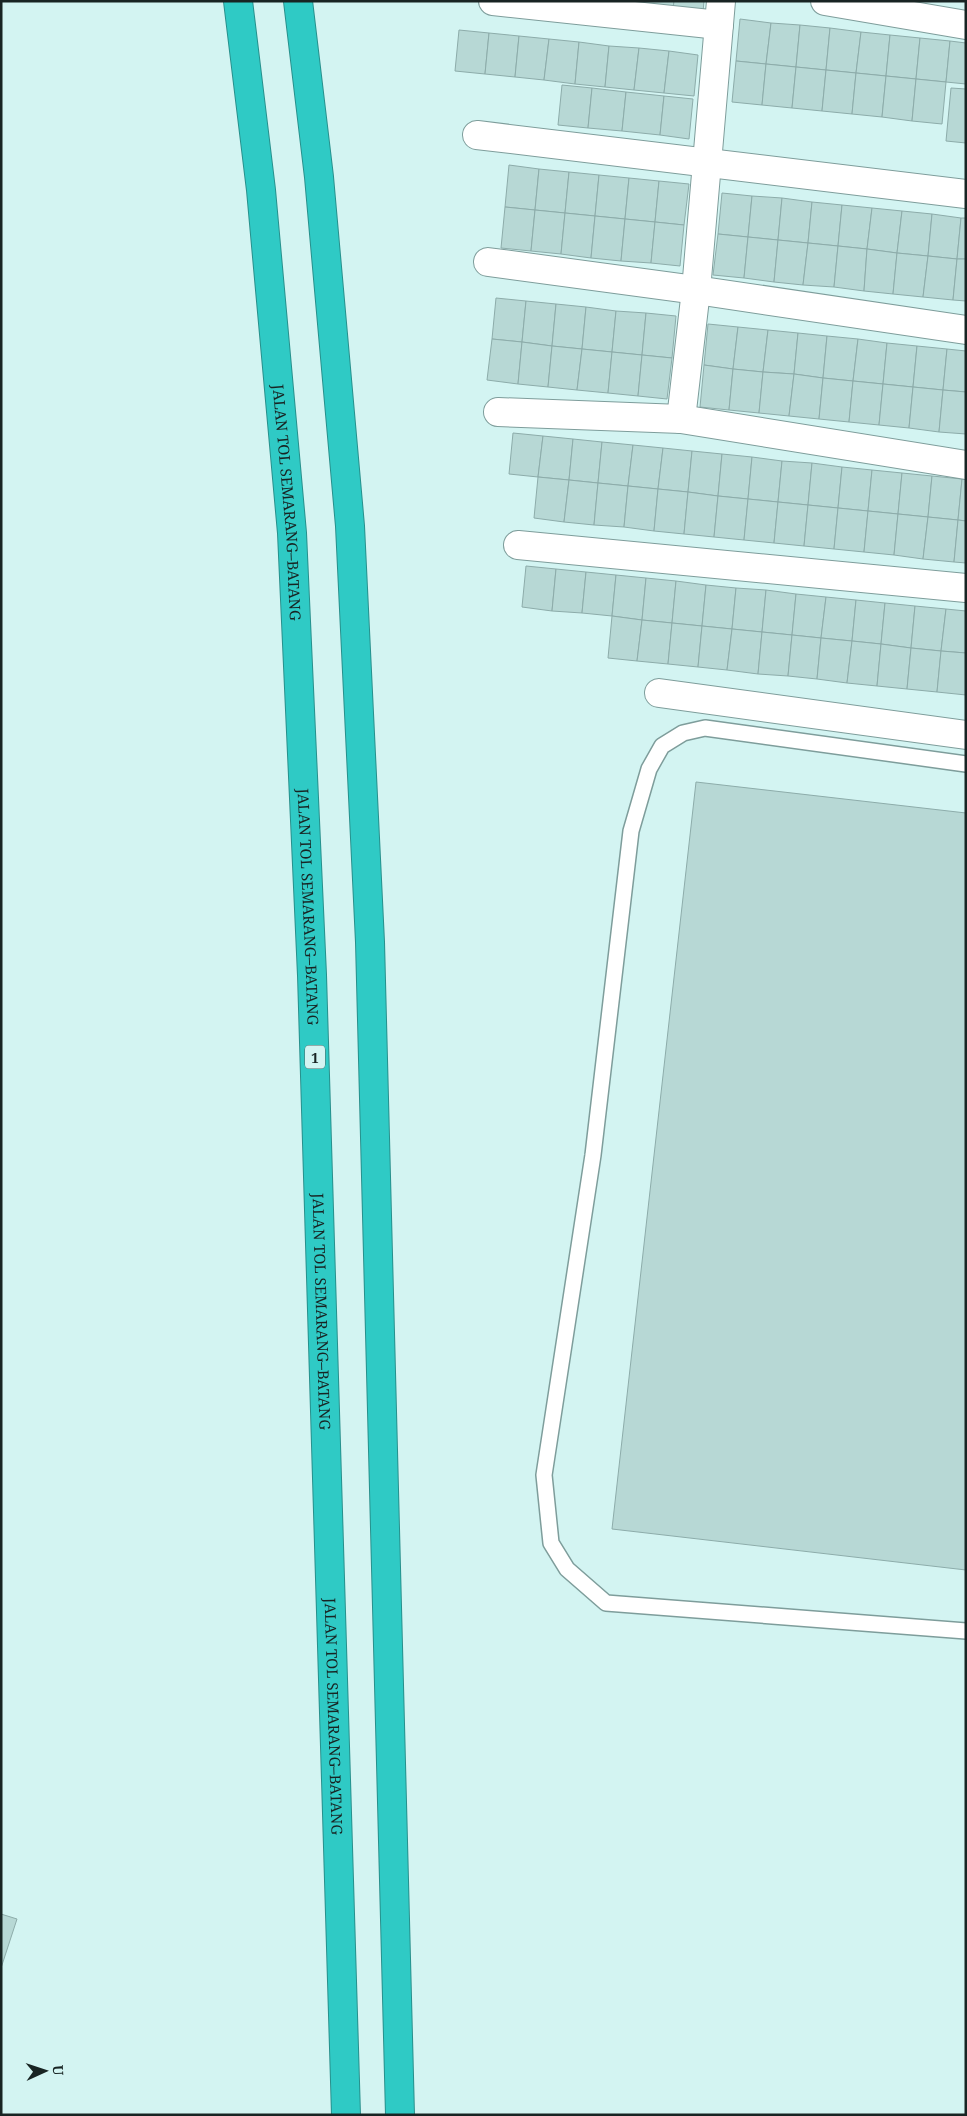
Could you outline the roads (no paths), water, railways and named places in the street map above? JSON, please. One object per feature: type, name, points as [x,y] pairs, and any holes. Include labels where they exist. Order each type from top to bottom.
[{"type":"highway","name":"JALAN TOL SEMARANG–BATANG","points":[[238,1],[261,190],[292,533],[312,975],[346,2115]]},
{"type":"highway","points":[[298,1],[319,177],[352,566],[370,942],[400,2115]]},
{"type":"street","points":[[492,1],[720,13],[696,290],[681,419]]},
{"type":"street","points":[[825,1],[966,25]]},
{"type":"street","points":[[477,135],[966,194]]},
{"type":"street","points":[[488,262],[696,290],[966,330]]},
{"type":"street","points":[[498,412],[681,419],[966,465]]},
{"type":"street","points":[[518,545],[966,588]]},
{"type":"street","points":[[659,693],[966,735]]},
{"type":"lane","points":[[966,764],[705,728],[683,733],[662,746],[649,769],[631,830],[593,1155],[544,1475],[551,1543],[567,1569],[606,1603],[966,1631]]}]
